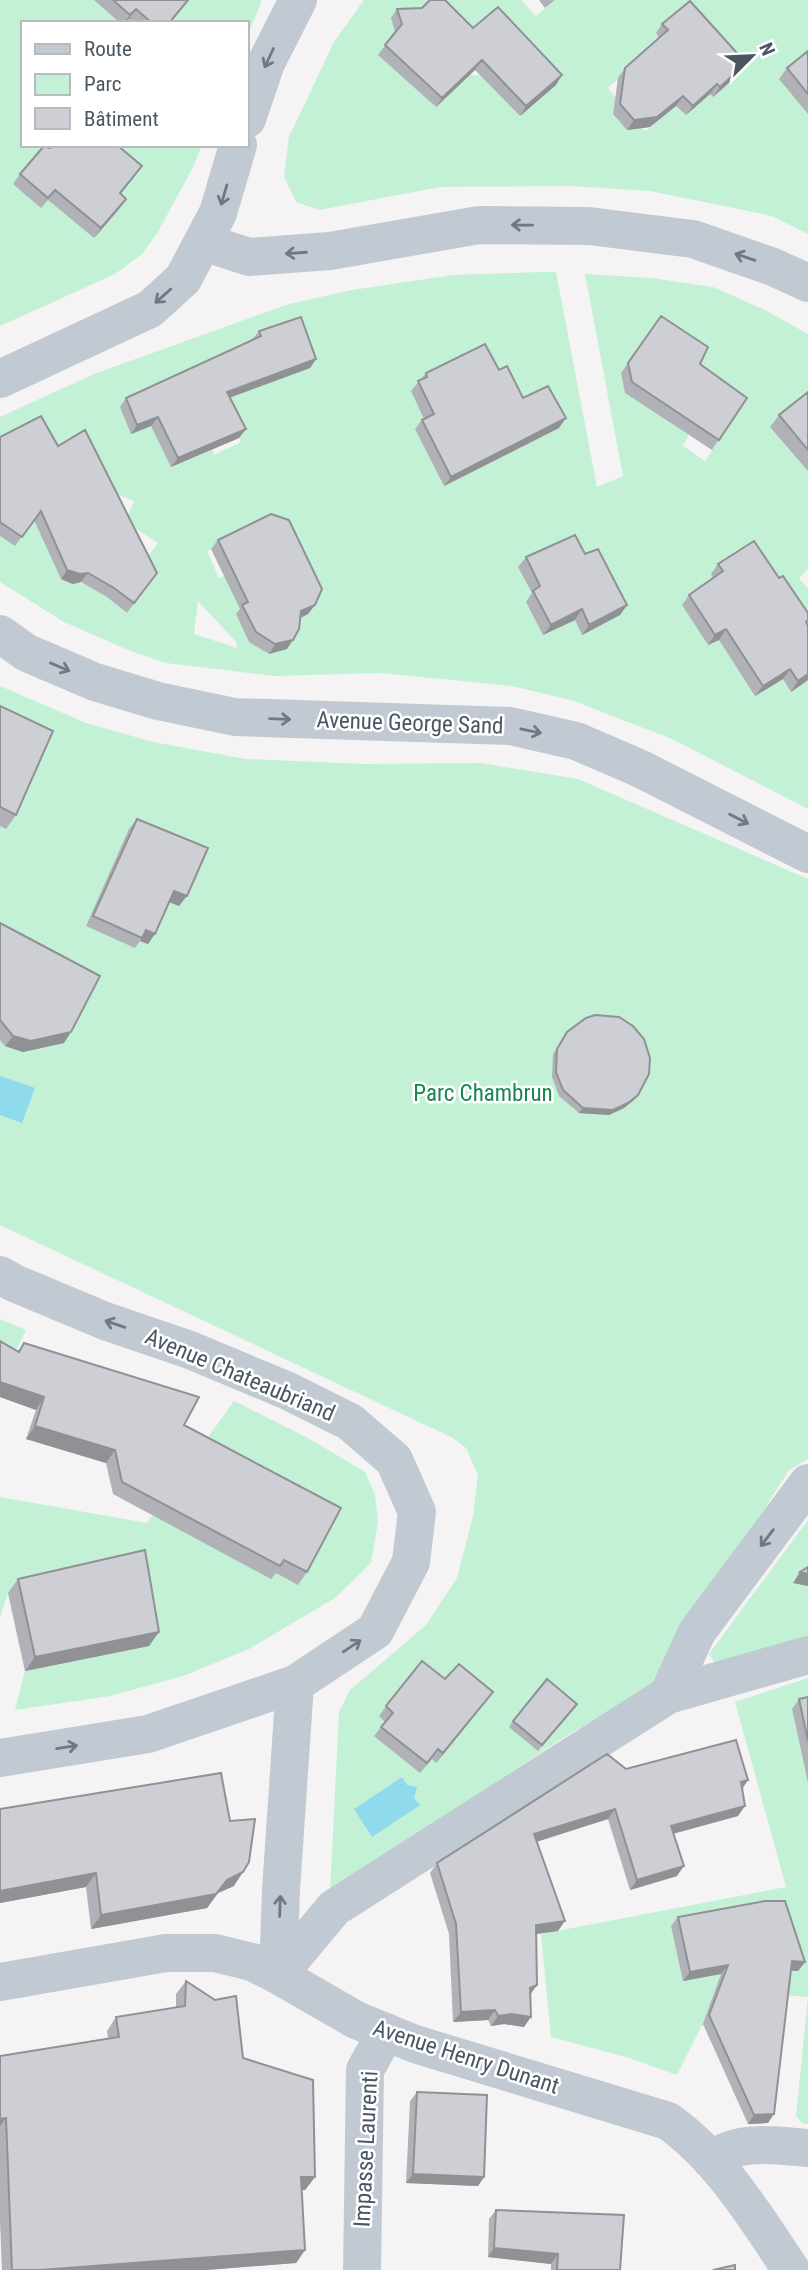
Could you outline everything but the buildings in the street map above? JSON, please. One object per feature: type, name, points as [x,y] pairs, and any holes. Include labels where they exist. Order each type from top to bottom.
[{"type":"street","points":[[248,116],[266,63],[298,0]]},
{"type":"street","points":[[0,379],[149,309],[183,279],[218,213],[237,147]]},
{"type":"street","points":[[203,242],[249,257],[330,251],[479,225],[589,226],[693,239],[772,267],[808,284]]},
{"type":"street","name":"Avenue George Sand","points":[[0,635],[27,653],[95,682],[158,701],[235,717],[510,726],[576,741],[640,769],[808,854]]},
{"type":"street","name":"Avenue Chateaubriand","points":[[0,1275],[105,1321],[190,1350],[288,1391],[350,1422],[394,1460],[417,1513],[411,1562],[376,1631],[295,1684],[148,1734],[0,1758]]},
{"type":"street","points":[[668,1695],[697,1633],[808,1483]]},
{"type":"street","points":[[278,1975],[334,1908],[668,1695],[808,1655]]},
{"type":"street","points":[[278,1975],[295,1684]]},
{"type":"street","name":"Avenue Henry Dunant","points":[[0,1982],[166,1953],[215,1953],[252,1962],[356,2020],[415,2044],[668,2120],[691,2137],[732,2186],[791,2270]]},
{"type":"street","name":"Impasse Laurenti","points":[[362,2270],[365,2070],[386,2032]]},
{"type":"street","points":[[710,2160],[723,2151],[757,2144],[808,2148]]},
{"type":"green space","points":[[0,0],[94,0],[118,21],[21,21],[21,147],[55,147],[41,207],[48,200],[95,238],[97,147],[201,147],[158,232],[142,254],[115,274],[0,326]]},
{"type":"green space","points":[[189,0],[262,0],[248,35],[248,21],[172,21]]},
{"type":"green space","points":[[364,0],[521,0],[536,16],[555,0],[808,0],[808,234],[772,216],[650,191],[570,186],[440,187],[319,210],[296,202],[284,176],[289,137],[334,42]],"holes":[[[413,20],[485,68],[480,75],[469,75],[435,107],[392,37],[395,31],[393,25]],[[656,34],[739,73],[713,97],[710,94],[686,115],[676,106],[646,131],[639,124],[633,129],[627,129],[613,114],[619,102],[608,88],[661,40]]]},
{"type":"green space","points":[[556,272],[597,487],[623,476],[585,274],[651,278],[713,287],[765,310],[808,334],[808,569],[799,578],[808,589],[808,647],[711,575],[716,581],[719,640],[783,679],[791,691],[808,680],[808,809],[672,739],[574,701],[512,686],[381,673],[274,676],[166,663],[133,652],[64,622],[0,582],[0,536],[16,546],[0,442],[0,417],[94,374],[289,304],[352,290],[453,275]],"holes":[[[205,368],[241,442],[214,455],[212,450],[171,467]],[[621,373],[728,427],[705,461],[683,446],[689,435],[625,392]],[[421,387],[509,411],[422,414],[411,391]],[[104,490],[134,501],[128,516]],[[100,505],[158,543],[140,567],[131,563],[153,579],[127,613],[93,587],[64,580]],[[261,525],[284,650],[271,652],[254,641],[250,643],[237,616],[254,608],[228,575],[219,578],[207,551]],[[533,596],[620,615],[582,635],[575,620],[544,635],[526,602]],[[198,601],[237,643],[237,648],[194,634]]]},
{"type":"green space","name":"Parc Chambrun","points":[[0,686],[86,723],[153,742],[246,759],[364,764],[480,763],[578,779],[808,879],[808,1459],[789,1470],[652,1687],[566,1736],[330,1893],[339,1712],[350,1690],[426,1625],[457,1578],[473,1516],[478,1475],[466,1448],[453,1438],[0,1225]]},
{"type":"green space","points":[[0,1319],[26,1330],[0,1383]]},
{"type":"green space","points":[[234,1401],[308,1438],[365,1472],[375,1495],[378,1522],[371,1563],[335,1598],[249,1649],[183,1676],[110,1696],[15,1710],[25,1671],[8,1594],[0,1617],[0,1497],[147,1523]]},
{"type":"green space","points":[[808,1520],[808,1641],[719,1669],[709,1654]]},
{"type":"green space","points":[[808,1678],[808,1705],[792,1709],[805,1771],[808,1771],[808,1997],[783,1995],[720,2016],[701,2027],[677,2075],[626,2057],[551,2037],[541,1934],[786,1887],[735,1702]]},
{"type":"green space","points":[[808,1997],[808,2124],[803,2124],[796,2116]]},
{"type":"water","points":[[0,1076],[35,1088],[22,1123],[0,1115]]},
{"type":"water","points":[[402,1777],[407,1785],[417,1787],[414,1798],[420,1805],[372,1837],[354,1809]]}]
